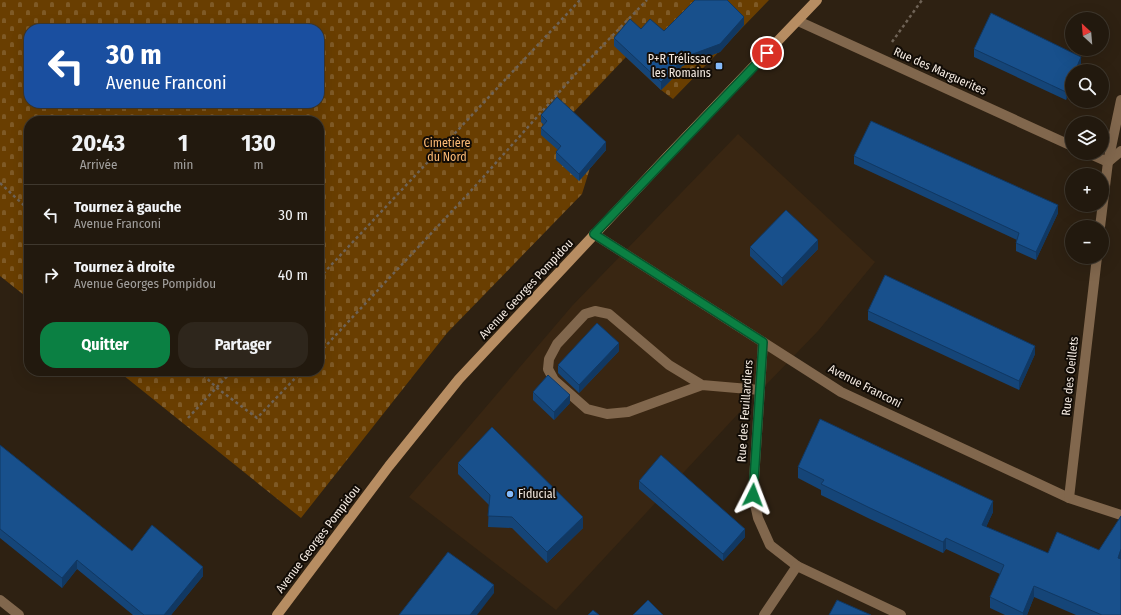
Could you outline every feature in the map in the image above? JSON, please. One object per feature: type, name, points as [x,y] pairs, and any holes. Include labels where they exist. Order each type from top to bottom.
[{"type":"main road","name":"Avenue Georges Pompidou","points":[[277,615],[389,466],[459,379],[594,234],[817,0]]},
{"type":"street","name":"Rue des Marguerites","points":[[798,21],[1065,143]]},
{"type":"street","points":[[1101,220],[1108,162],[1121,100]]},
{"type":"street","points":[[1108,162],[1121,151]]},
{"type":"street","points":[[1104,160],[1108,162]]},
{"type":"street","name":"Avenue Franconi","points":[[594,234],[841,392],[1069,498],[1121,515]]},
{"type":"street","name":"Rue des Oeillets","points":[[1069,498],[1096,264]]},
{"type":"street","points":[[702,385],[669,365],[608,314],[595,311],[585,314],[557,344],[549,359],[548,369],[554,380],[587,409],[607,414],[628,412],[702,385],[760,390]]},
{"type":"street","name":"Rue des Feuillardiers","points":[[763,342],[753,495],[758,518],[770,544],[796,566],[901,615]]},
{"type":"street","points":[[764,615],[796,566]]},
{"type":"street","points":[[0,600],[19,615]]},
{"type":"path","points":[[324,273],[580,0]]},
{"type":"path","points":[[324,348],[468,194],[580,69],[647,0]]},
{"type":"path","points":[[879,58],[922,0]]},
{"type":"path","points":[[0,183],[24,205]]},
{"type":"path","points":[[204,376],[216,388],[257,418],[297,376]]},
{"type":"path","points":[[188,418],[227,376]]},
{"type":"shaded area","points":[[738,134],[875,262],[818,331],[736,416],[556,610],[409,497],[572,306]]},
{"type":"green space","name":"Cimetière du Nord","points":[[0,0],[769,0],[673,99],[661,90],[626,57],[570,116],[606,150],[590,168],[582,194],[447,333],[301,518],[124,376],[324,376],[324,116],[24,116],[24,295],[0,276]]},
{"type":"building","points":[[695,0],[727,0],[744,17],[720,44],[682,58],[676,67],[661,82],[614,38],[630,19],[641,29],[650,19],[664,31]]},
{"type":"building","points":[[991,13],[1065,49],[1065,56],[1081,57],[1078,64],[1065,64],[1065,92],[974,49]]},
{"type":"building","points":[[557,97],[606,142],[579,174],[556,152],[561,146],[541,128],[547,121],[541,115]]},
{"type":"building","points":[[871,121],[1058,205],[1036,252],[1016,243],[1019,233],[854,156]]},
{"type":"building","points":[[786,210],[818,240],[782,278],[750,247]]},
{"type":"building","points":[[885,275],[1035,346],[1019,381],[868,311]]},
{"type":"building","points":[[597,323],[619,343],[579,385],[558,365]]},
{"type":"building","points":[[548,375],[570,395],[554,412],[533,392]]},
{"type":"building","points":[[820,419],[993,501],[982,525],[1048,553],[1057,532],[1099,550],[1121,516],[1121,549],[1118,558],[1121,559],[1121,615],[1102,615],[1034,586],[1023,613],[990,597],[1004,565],[946,538],[943,542],[870,508],[821,484],[824,480],[798,467]]},
{"type":"building","points":[[492,427],[583,517],[547,552],[512,517],[488,516],[490,495],[458,463]]},
{"type":"building","points":[[0,445],[132,551],[152,525],[203,567],[164,615],[144,615],[77,560],[62,578],[0,529]]},
{"type":"building","points":[[661,455],[745,529],[723,554],[639,481]]},
{"type":"building","points":[[448,552],[494,585],[470,615],[399,615]]},
{"type":"building","points":[[648,600],[663,615],[633,615]]},
{"type":"building","points":[[837,600],[871,615],[829,615]]},
{"type":"building","points":[[593,610],[599,615],[588,615]]},
{"type":"place","name":"P+R Trélissac les Romains","points":[[719,66]]},
{"type":"place","name":"Fiducial","points":[[510,494]]},
{"type":"route","points":[[753,495],[763,342],[594,234],[767,53]]}]
